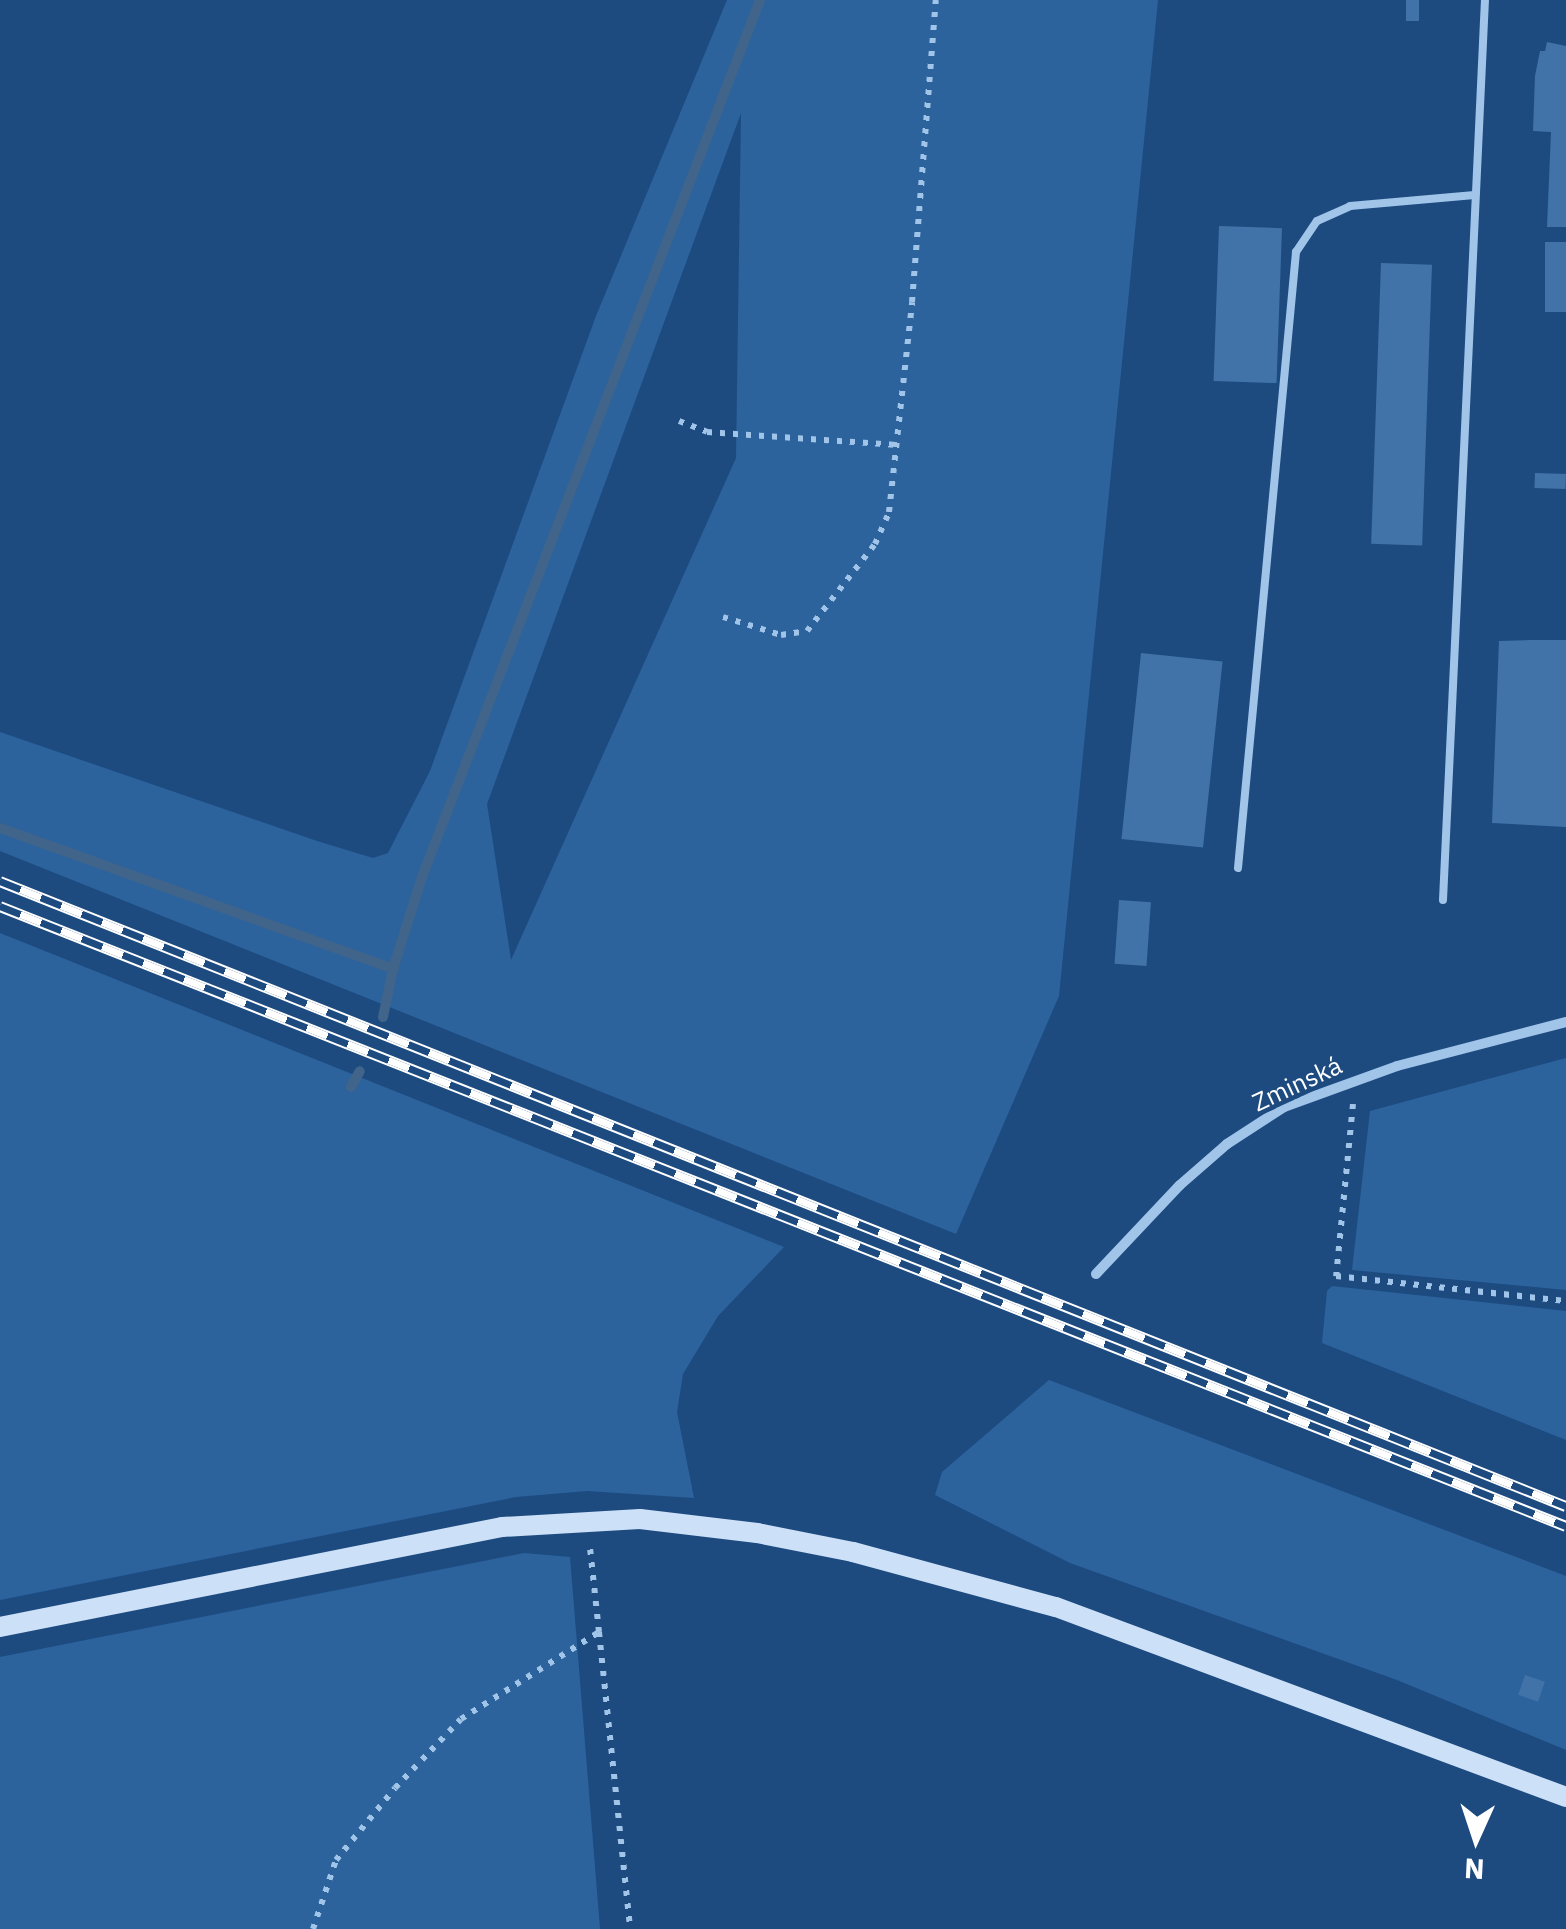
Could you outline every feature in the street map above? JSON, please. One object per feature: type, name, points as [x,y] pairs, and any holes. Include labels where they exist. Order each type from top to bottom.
[{"type":"main road","points":[[0,1627],[502,1527],[587,1519],[640,1519],[757,1533],[964,1580],[1168,1647],[1566,1797]]},
{"type":"street","name":"Zminská","points":[[1096,1274],[1180,1185],[1227,1144],[1284,1107],[1355,1078],[1566,1022]]},
{"type":"lane","points":[[1443,900],[1485,0]]},
{"type":"lane","points":[[1238,868],[1296,252],[1317,221],[1350,206],[1476,194]]},
{"type":"path","points":[[723,616],[781,635],[807,631],[875,544],[888,512],[898,445],[936,0]]},
{"type":"path","points":[[679,421],[706,432],[898,445]]},
{"type":"path","points":[[1355,1078],[1336,1276],[1566,1302]]},
{"type":"path","points":[[587,1519],[630,1929]]},
{"type":"path","points":[[313,1929],[336,1860],[394,1788],[462,1720],[599,1632]]},
{"type":"shaded area","points":[[727,0],[1158,0],[1059,996],[956,1234],[0,851],[0,732],[317,841],[373,858],[388,853],[430,771],[596,316]],"holes":[[[741,113],[736,458],[511,960],[487,804]]]},
{"type":"shaded area","points":[[0,933],[784,1247],[718,1316],[683,1374],[677,1412],[694,1498],[587,1491],[516,1497],[0,1600]]},
{"type":"shaded area","points":[[1566,1058],[1566,1290],[1352,1270],[1370,1111]]},
{"type":"shaded area","points":[[1332,1286],[1566,1311],[1566,1440],[1322,1343],[1327,1291]]},
{"type":"shaded area","points":[[1049,1380],[1566,1576],[1566,1750],[1397,1680],[1070,1563],[935,1495],[942,1472]]},
{"type":"shaded area","points":[[524,1553],[570,1557],[600,1929],[0,1929],[0,1657]]},
{"type":"building","points":[[1406,0],[1419,0],[1419,21],[1406,21]]},
{"type":"building","points":[[1547,42],[1566,46],[1566,227],[1547,227],[1551,132],[1533,131],[1535,76],[1540,51],[1545,51]]},
{"type":"building","points":[[1219,226],[1282,228],[1277,383],[1214,381]]},
{"type":"building","points":[[1545,242],[1566,242],[1566,312],[1545,312]]},
{"type":"building","points":[[1381,263],[1432,265],[1422,546],[1371,544]]},
{"type":"building","points":[[1535,473],[1566,474],[1565,489],[1534,488]]},
{"type":"building","points":[[1566,640],[1566,827],[1492,823],[1499,641]]},
{"type":"building","points":[[1141,653],[1223,662],[1203,848],[1121,839]]},
{"type":"building","points":[[1119,900],[1151,902],[1146,966],[1115,964]]},
{"type":"building","points":[[1525,1675],[1545,1682],[1538,1702],[1518,1695]]},
{"type":"waterway","points":[[383,1017],[393,969],[422,877],[760,0]]},
{"type":"waterway","points":[[0,828],[393,969]]},
{"type":"waterway","points":[[351,1087],[360,1071]]},
{"type":"railway","points":[[0,881],[1566,1506]]},
{"type":"railway","points":[[0,906],[1566,1526]]}]
